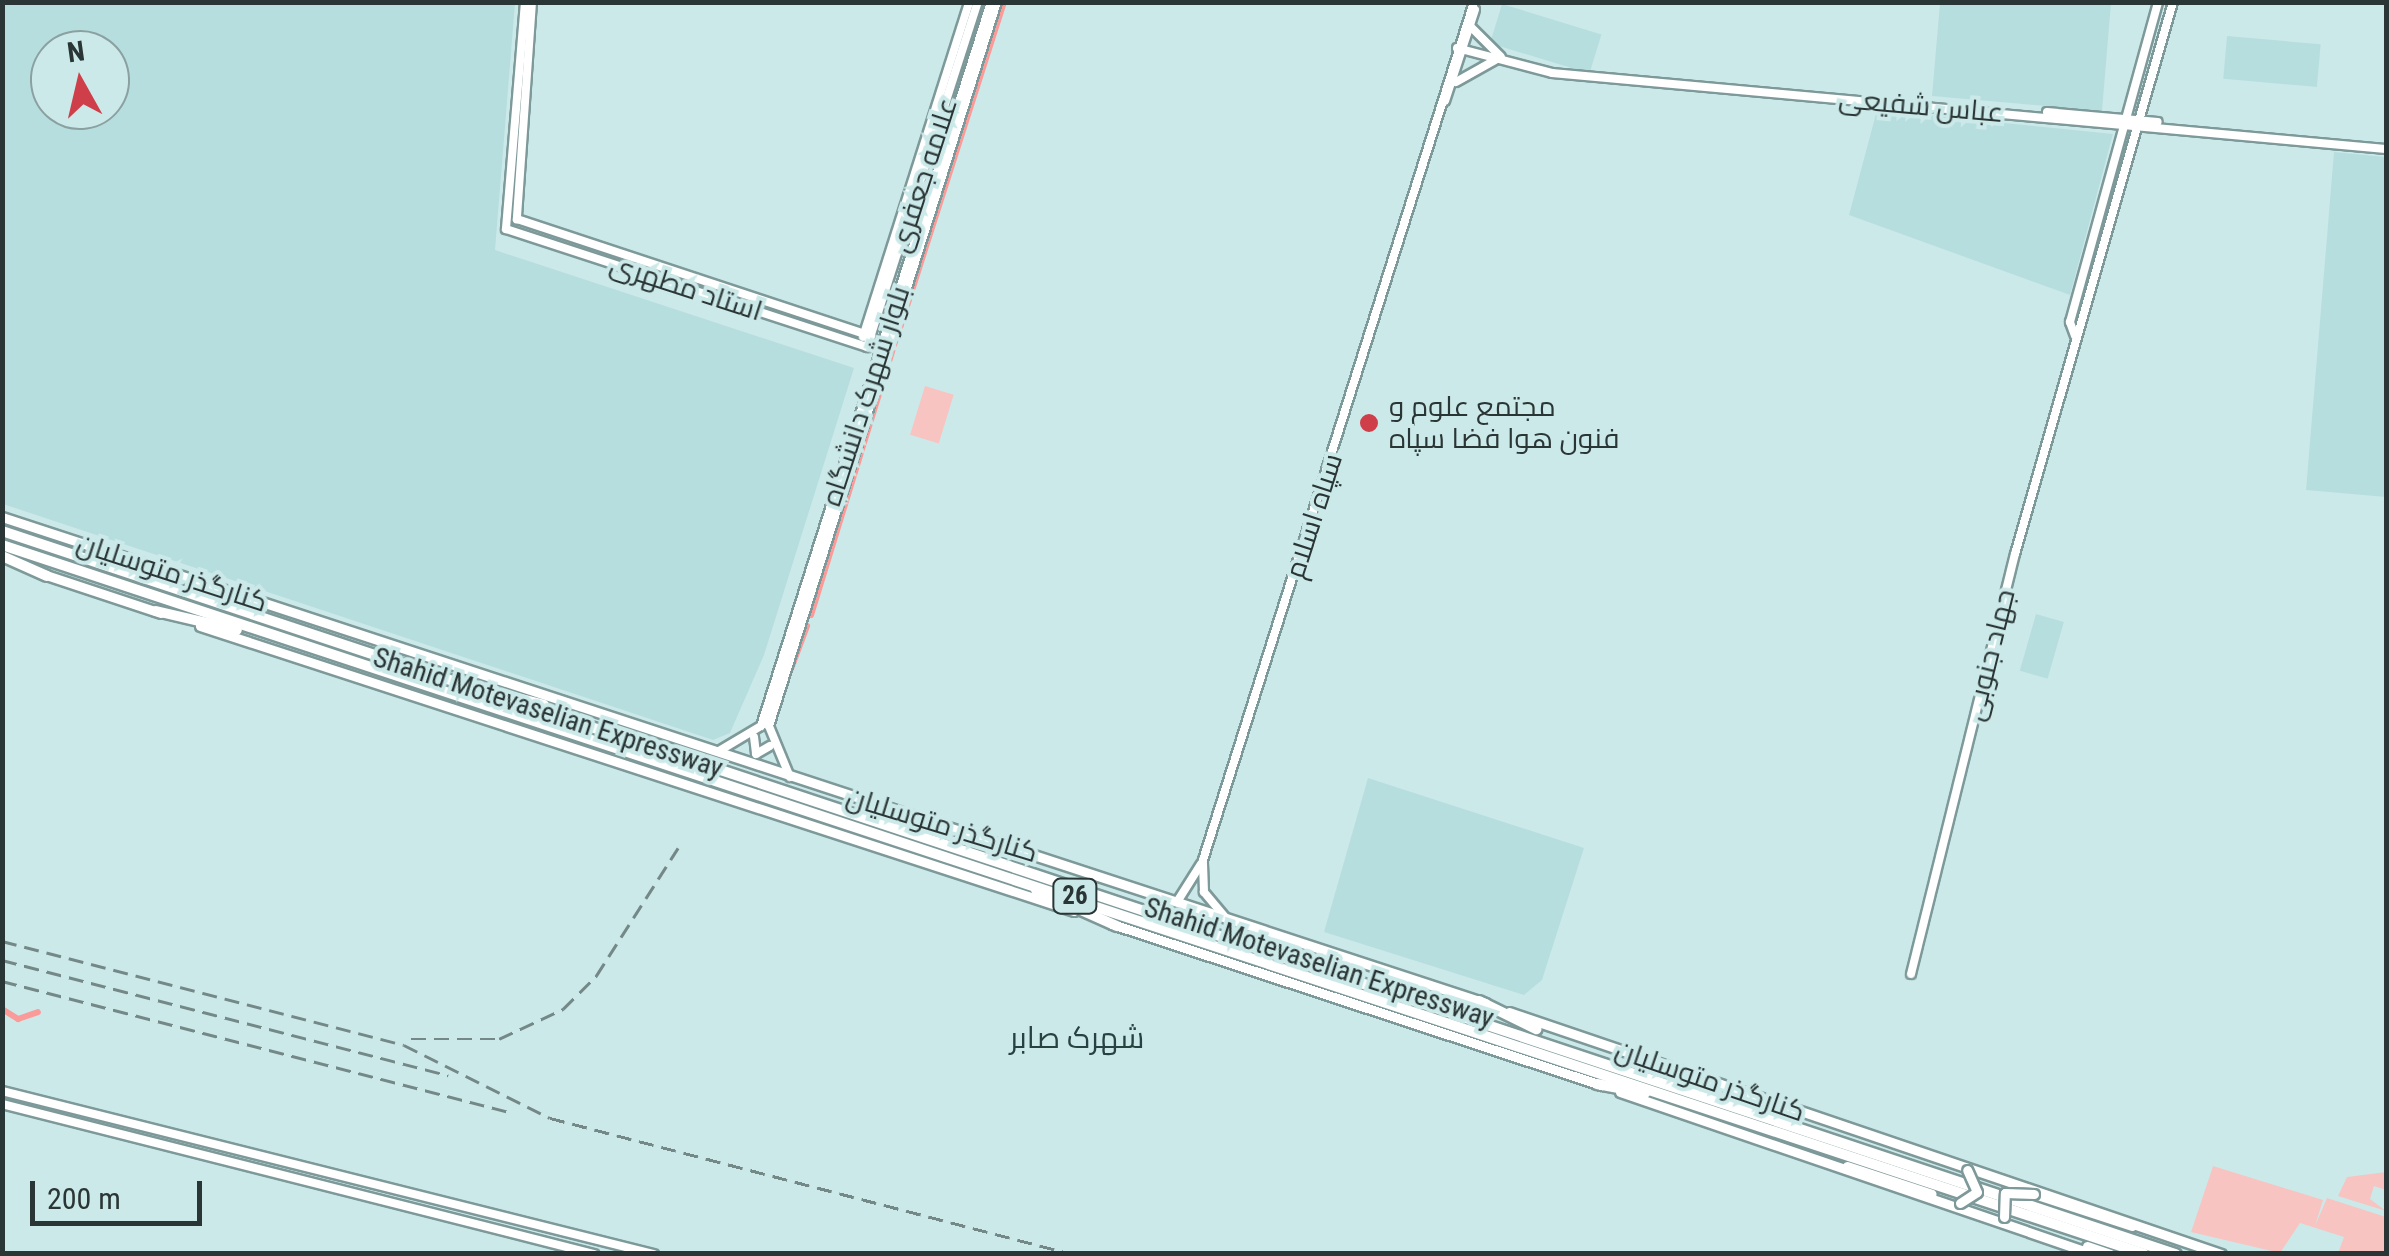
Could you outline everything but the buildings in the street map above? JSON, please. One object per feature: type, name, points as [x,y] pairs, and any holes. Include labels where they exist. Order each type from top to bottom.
[{"type":"highway","name":"Shahid Motevaselian Expressway","points":[[5,532],[1592,1053],[2176,1254]]},
{"type":"highway","name":"Shahid Motevaselian Expressway","points":[[2,546],[994,870],[2144,1254]]},
{"type":"highway","points":[[2,558],[47,576]]},
{"type":"highway","points":[[156,611],[304,646]]},
{"type":"highway","points":[[994,870],[1117,926]]},
{"type":"highway","points":[[1479,1001],[1592,1053]]},
{"type":"highway","points":[[1597,1084],[1689,1103]]},
{"type":"main road","name":"کنارگذر متوسلیان","points":[[2,517],[703,752],[1479,1001],[2220,1254]]},
{"type":"main road","name":"کنارگذر متوسلیان","points":[[47,576],[1597,1084],[2092,1254]]},
{"type":"main road","points":[[460,684],[605,718]]},
{"type":"main road","points":[[1754,1139],[1960,1202],[1978,1192],[1967,1170],[1832,1123]]},
{"type":"main road","points":[[2110,1254],[2004,1217],[2005,1192],[2034,1194],[2154,1231]]},
{"type":"street","points":[[522,80],[528,2]]},
{"type":"street","name":"علامه جعفری","points":[[868,335],[969,2]]},
{"type":"street","name":"علامه جعفری","points":[[864,345],[978,2]]},
{"type":"street","name":"بلوار شهرک دانشگاه","points":[[754,737],[798,619],[994,2]]},
{"type":"street","name":"سپاه اسلام","points":[[1440,110],[1451,90],[1475,2]]},
{"type":"street","name":"سپاه اسلام","points":[[1177,902],[1203,860],[1475,2]]},
{"type":"street","name":"جهاد جنوبی","points":[[2074,336],[2070,322],[2158,2]]},
{"type":"street","name":"جهاد جنوبی","points":[[1910,974],[2074,336],[2173,2]]},
{"type":"street","points":[[1451,90],[1471,68],[1501,58],[1471,27]]},
{"type":"street","name":"عباس شفیعی","points":[[1461,46],[1552,73],[2386,146]]},
{"type":"street","name":"استاد مطهری","points":[[522,80],[517,219],[868,335]]},
{"type":"street","name":"استاد مطهری","points":[[522,80],[506,229],[864,345]]},
{"type":"street","name":"بلوار شهرک دانشگاه","points":[[770,746],[798,619]]},
{"type":"street","points":[[703,752],[754,737],[756,754],[770,746],[792,780]]},
{"type":"street","points":[[1203,860],[1204,892],[1225,917]]},
{"type":"street","points":[[594,1254],[4,1104],[4,1091],[654,1254]]},
{"type":"street","points":[[139,1138],[141,1126]]},
{"type":"street","points":[[295,1178],[298,1165]]},
{"type":"shaded area","points":[[3,3],[515,3],[495,250],[854,368],[764,655],[730,733],[713,740],[3,504]]},
{"type":"shaded area","points":[[1940,3],[2111,3],[2102,111],[1932,96]]},
{"type":"shaded area","points":[[1502,4],[1601,34],[1589,74],[1490,43]]},
{"type":"shaded area","points":[[2227,36],[2321,44],[2317,87],[2223,79]]},
{"type":"shaded area","points":[[1877,110],[2113,134],[2070,295],[1849,215]]},
{"type":"shaded area","points":[[2334,152],[2386,157],[2386,497],[2306,490]]},
{"type":"shaded area","points":[[925,386],[954,395],[939,444],[910,435]]},
{"type":"shaded area","points":[[2036,614],[2064,622],[2048,679],[2020,671]]},
{"type":"shaded area","points":[[1368,778],[1584,848],[1542,980],[1524,995],[1324,932]]},
{"type":"shaded area","points":[[2213,1166],[2323,1200],[2315,1226],[2327,1198],[2386,1217],[2386,1253],[2338,1253],[2344,1237],[2300,1223],[2280,1253],[2191,1232]]},
{"type":"shaded area","points":[[2386,1172],[2386,1190],[2374,1186],[2370,1199],[2386,1211],[2338,1196],[2347,1177]]},
{"type":"waterway","points":[[899,331],[1004,2]]},
{"type":"waterway","points":[[811,615],[896,339]]},
{"type":"waterway","points":[[791,669],[807,626]]},
{"type":"waterway","points":[[2,1009],[18,1019],[38,1012]]},
{"type":"railway","points":[[411,1039],[499,1039],[563,1009],[596,976],[678,848]]},
{"type":"railway","points":[[2,941],[404,1045],[550,1118],[1072,1254]]},
{"type":"railway","points":[[2,960],[448,1075]]},
{"type":"railway","points":[[2,981],[513,1113]]},
{"type":"place","name":"مجتمع علوم و فنون هوا فضا سپاه","points":[[1369,423]]},
{"type":"district","name":"شهرک صابر","points":[[1077,1038]]}]
